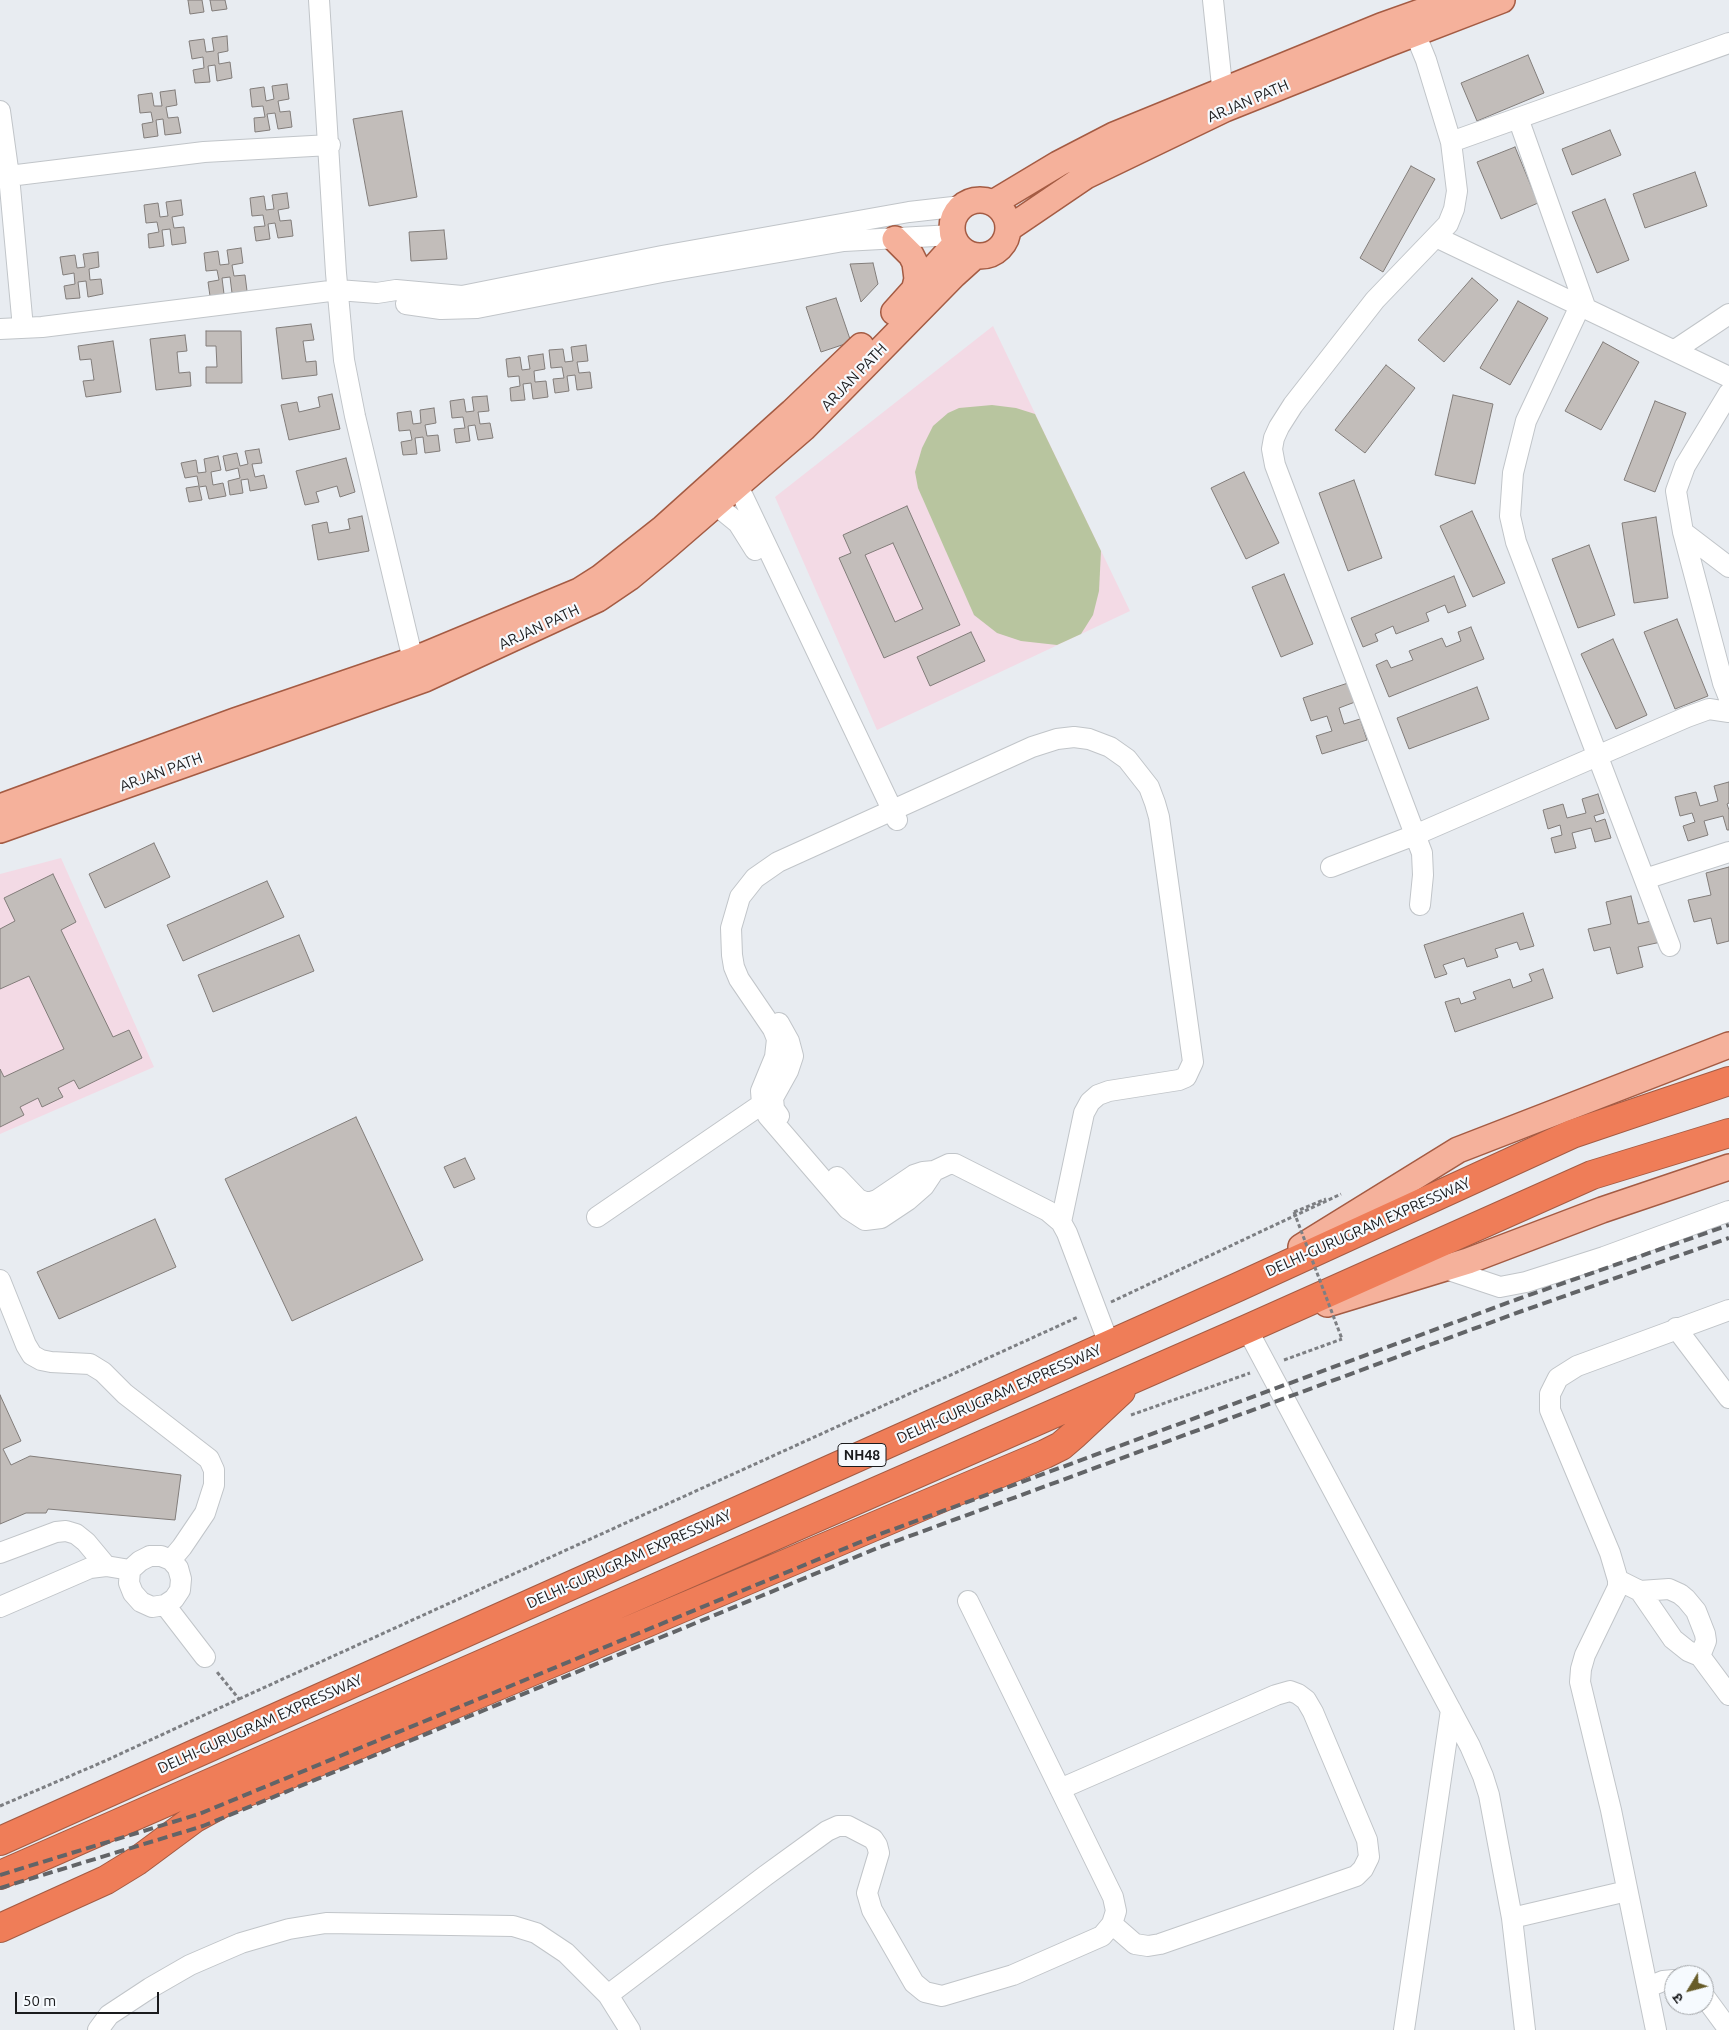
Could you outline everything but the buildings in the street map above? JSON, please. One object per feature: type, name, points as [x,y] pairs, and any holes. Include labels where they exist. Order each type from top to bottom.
[{"type":"highway","name":"DELHI-GURUGRAM EXPRESSWAY","points":[[0,1841],[1238,1287],[1572,1134],[1729,1081]]},
{"type":"highway","name":"NH48","points":[[0,1875],[1592,1176],[1729,1133]]},
{"type":"highway","points":[[0,1928],[106,1880],[137,1861],[194,1818],[226,1800],[1045,1454],[1061,1446],[1134,1378]]},
{"type":"main road","name":"ARJAN PATH","points":[[1008,230],[1086,176],[1224,100],[1381,26],[1453,5],[1502,0]]},
{"type":"main road","name":"ARJAN PATH","points":[[993,203],[1058,164],[1114,135],[1224,100],[1415,33],[1453,5]]},
{"type":"main road","points":[[977,200],[993,203],[1004,214],[1008,230],[1004,244],[998,250],[991,254],[961,244],[953,219],[962,206],[977,200]]},
{"type":"main road","points":[[895,239],[908,251],[915,263],[917,279],[914,291]]},
{"type":"main road","name":"ARJAN PATH","points":[[0,807],[236,721],[413,660],[579,591],[602,577],[663,528],[792,412],[851,356],[961,244]]},
{"type":"main road","name":"ARJAN PATH","points":[[0,830],[425,679],[598,599],[629,578],[804,428],[954,275],[961,244]]},
{"type":"main road","points":[[1238,1287],[1458,1150],[1729,1045]]},
{"type":"main road","points":[[1247,1329],[1443,1268],[1602,1210],[1729,1167]]},
{"type":"street","points":[[319,0],[344,360],[350,394],[413,660]]},
{"type":"street","points":[[1213,0],[1224,100]]},
{"type":"street","points":[[1415,33],[1426,60],[1451,142],[1457,192],[1454,209],[1448,224],[1398,274],[1357,322],[1293,405],[1274,438],[1272,450],[1274,465],[1422,853],[1420,905]]},
{"type":"street","points":[[1451,142],[1729,43]]},
{"type":"street","points":[[0,110],[9,176],[22,328]]},
{"type":"street","points":[[1518,118],[1583,308],[1526,421],[1513,473],[1510,516],[1516,542],[1670,946]]},
{"type":"street","points":[[9,176],[204,152],[330,145]]},
{"type":"street","points":[[0,329],[22,328],[338,290],[377,293],[389,290],[462,296],[662,256],[909,212],[962,206]]},
{"type":"street","points":[[1436,237],[1729,377]]},
{"type":"street","points":[[377,293],[389,301],[459,310],[662,272],[844,241],[895,239],[961,244]]},
{"type":"street","points":[[1675,350],[1729,314]]},
{"type":"street","points":[[1729,393],[1684,466],[1676,491],[1683,532],[1723,683],[1729,698]]},
{"type":"street","points":[[738,486],[889,818]]},
{"type":"street","points":[[716,504],[732,516],[745,532],[889,818]]},
{"type":"street","points":[[1683,532],[1729,567]]},
{"type":"street","points":[[1331,867],[1415,835],[1697,713],[1709,709],[1729,712]]},
{"type":"street","points":[[934,1171],[924,1186],[908,1200],[881,1218],[864,1220],[848,1209],[768,1116],[762,1104],[762,1090],[776,1057],[777,1039],[773,1029],[739,978],[734,967],[731,928],[740,897],[754,878],[778,862],[1023,762],[1051,753],[1067,751],[1096,756],[1128,773],[1135,780],[1143,797],[1156,848],[1186,1062],[1190,1070],[1186,1077],[1179,1080],[1109,1091],[1098,1095],[1090,1102],[1084,1113],[1062,1222]]},
{"type":"street","points":[[889,818],[780,874],[757,891],[746,909],[742,920],[742,951],[748,967],[792,1049],[792,1062],[772,1098],[772,1103],[777,1114],[858,1199],[865,1202],[877,1200],[914,1175],[934,1171],[949,1164],[955,1164],[1048,1211],[1062,1222],[1110,1344]]},
{"type":"street","points":[[1645,879],[1729,852]]},
{"type":"street","points":[[597,1218],[762,1104]]},
{"type":"street","points":[[1443,1268],[1500,1287],[1526,1282],[1604,1257],[1729,1211]]},
{"type":"street","points":[[0,1280],[26,1345],[32,1355],[41,1360],[51,1362],[90,1364],[103,1372],[125,1394],[209,1459],[214,1470],[214,1485],[205,1513],[171,1560]]},
{"type":"street","points":[[1656,2030],[1611,1810],[1580,1682],[1585,1655],[1618,1587],[1618,1580],[1610,1553],[1550,1410],[1550,1394],[1558,1378],[1577,1366],[1729,1310]]},
{"type":"street","points":[[1676,1328],[1729,1398]]},
{"type":"street","points":[[1247,1329],[1470,1746],[1489,1795],[1512,1918],[1525,2030]]},
{"type":"street","points":[[0,1553],[56,1532],[66,1531],[76,1534],[86,1542],[106,1566]]},
{"type":"street","points":[[150,1556],[160,1556],[171,1560],[178,1568],[181,1579],[180,1590],[174,1599],[165,1605],[152,1607],[141,1602],[133,1593],[130,1570],[140,1561],[150,1556]]},
{"type":"street","points":[[0,1607],[83,1570],[106,1566],[130,1570]]},
{"type":"street","points":[[1618,1580],[1640,1591],[1673,1639],[1688,1651],[1700,1656],[1729,1695]]},
{"type":"street","points":[[1640,1591],[1669,1589],[1680,1594],[1686,1600],[1696,1611],[1705,1634],[1706,1641],[1700,1656]]},
{"type":"street","points":[[608,1995],[773,1870],[827,1831],[838,1826],[848,1826],[873,1839],[878,1845],[878,1853],[868,1893],[872,1910],[914,1983],[925,1992],[942,1996],[1012,1975],[1102,1936],[1112,1924],[1116,1911],[1113,1898],[968,1601]]},
{"type":"street","points":[[165,1605],[205,1657]]},
{"type":"street","points":[[1060,1789],[1276,1695],[1290,1691],[1306,1700],[1313,1712],[1367,1840],[1369,1856],[1363,1869],[1356,1876],[1160,1944],[1148,1946],[1135,1944],[1112,1924]]},
{"type":"street","points":[[1404,2030],[1451,1710]]},
{"type":"street","points":[[1512,1918],[1627,1891]]},
{"type":"street","points":[[98,2030],[109,2014],[190,1964],[241,1943],[289,1928],[326,1923],[513,1926],[536,1933],[566,1953],[608,1995],[630,2030]]},
{"type":"street","points":[[1648,1987],[1664,1983]]},
{"type":"street","points":[[1714,2010],[1729,2030]]},
{"type":"path","points":[[0,1806],[105,1761],[1096,1309],[1342,1193],[1294,1212],[1342,1339],[1299,1354]]},
{"type":"path","points":[[205,1657],[239,1699]]},
{"type":"shaded area","points":[[993,326],[1130,611],[877,730],[775,497]]},
{"type":"shaded area","points":[[61,858],[154,1067],[0,1134],[0,874]]},
{"type":"green space","points":[[992,405],[1016,408],[1035,414],[1101,551],[1099,591],[1093,615],[1081,634],[1057,645],[1021,641],[997,633],[974,615],[918,488],[915,472],[922,448],[933,426],[948,413],[959,408]]},
{"type":"railway","points":[[0,1875],[199,1814],[875,1536],[1518,1299],[1729,1225]]},
{"type":"railway","points":[[0,1888],[203,1826],[880,1547],[1522,1311],[1729,1238]]}]
